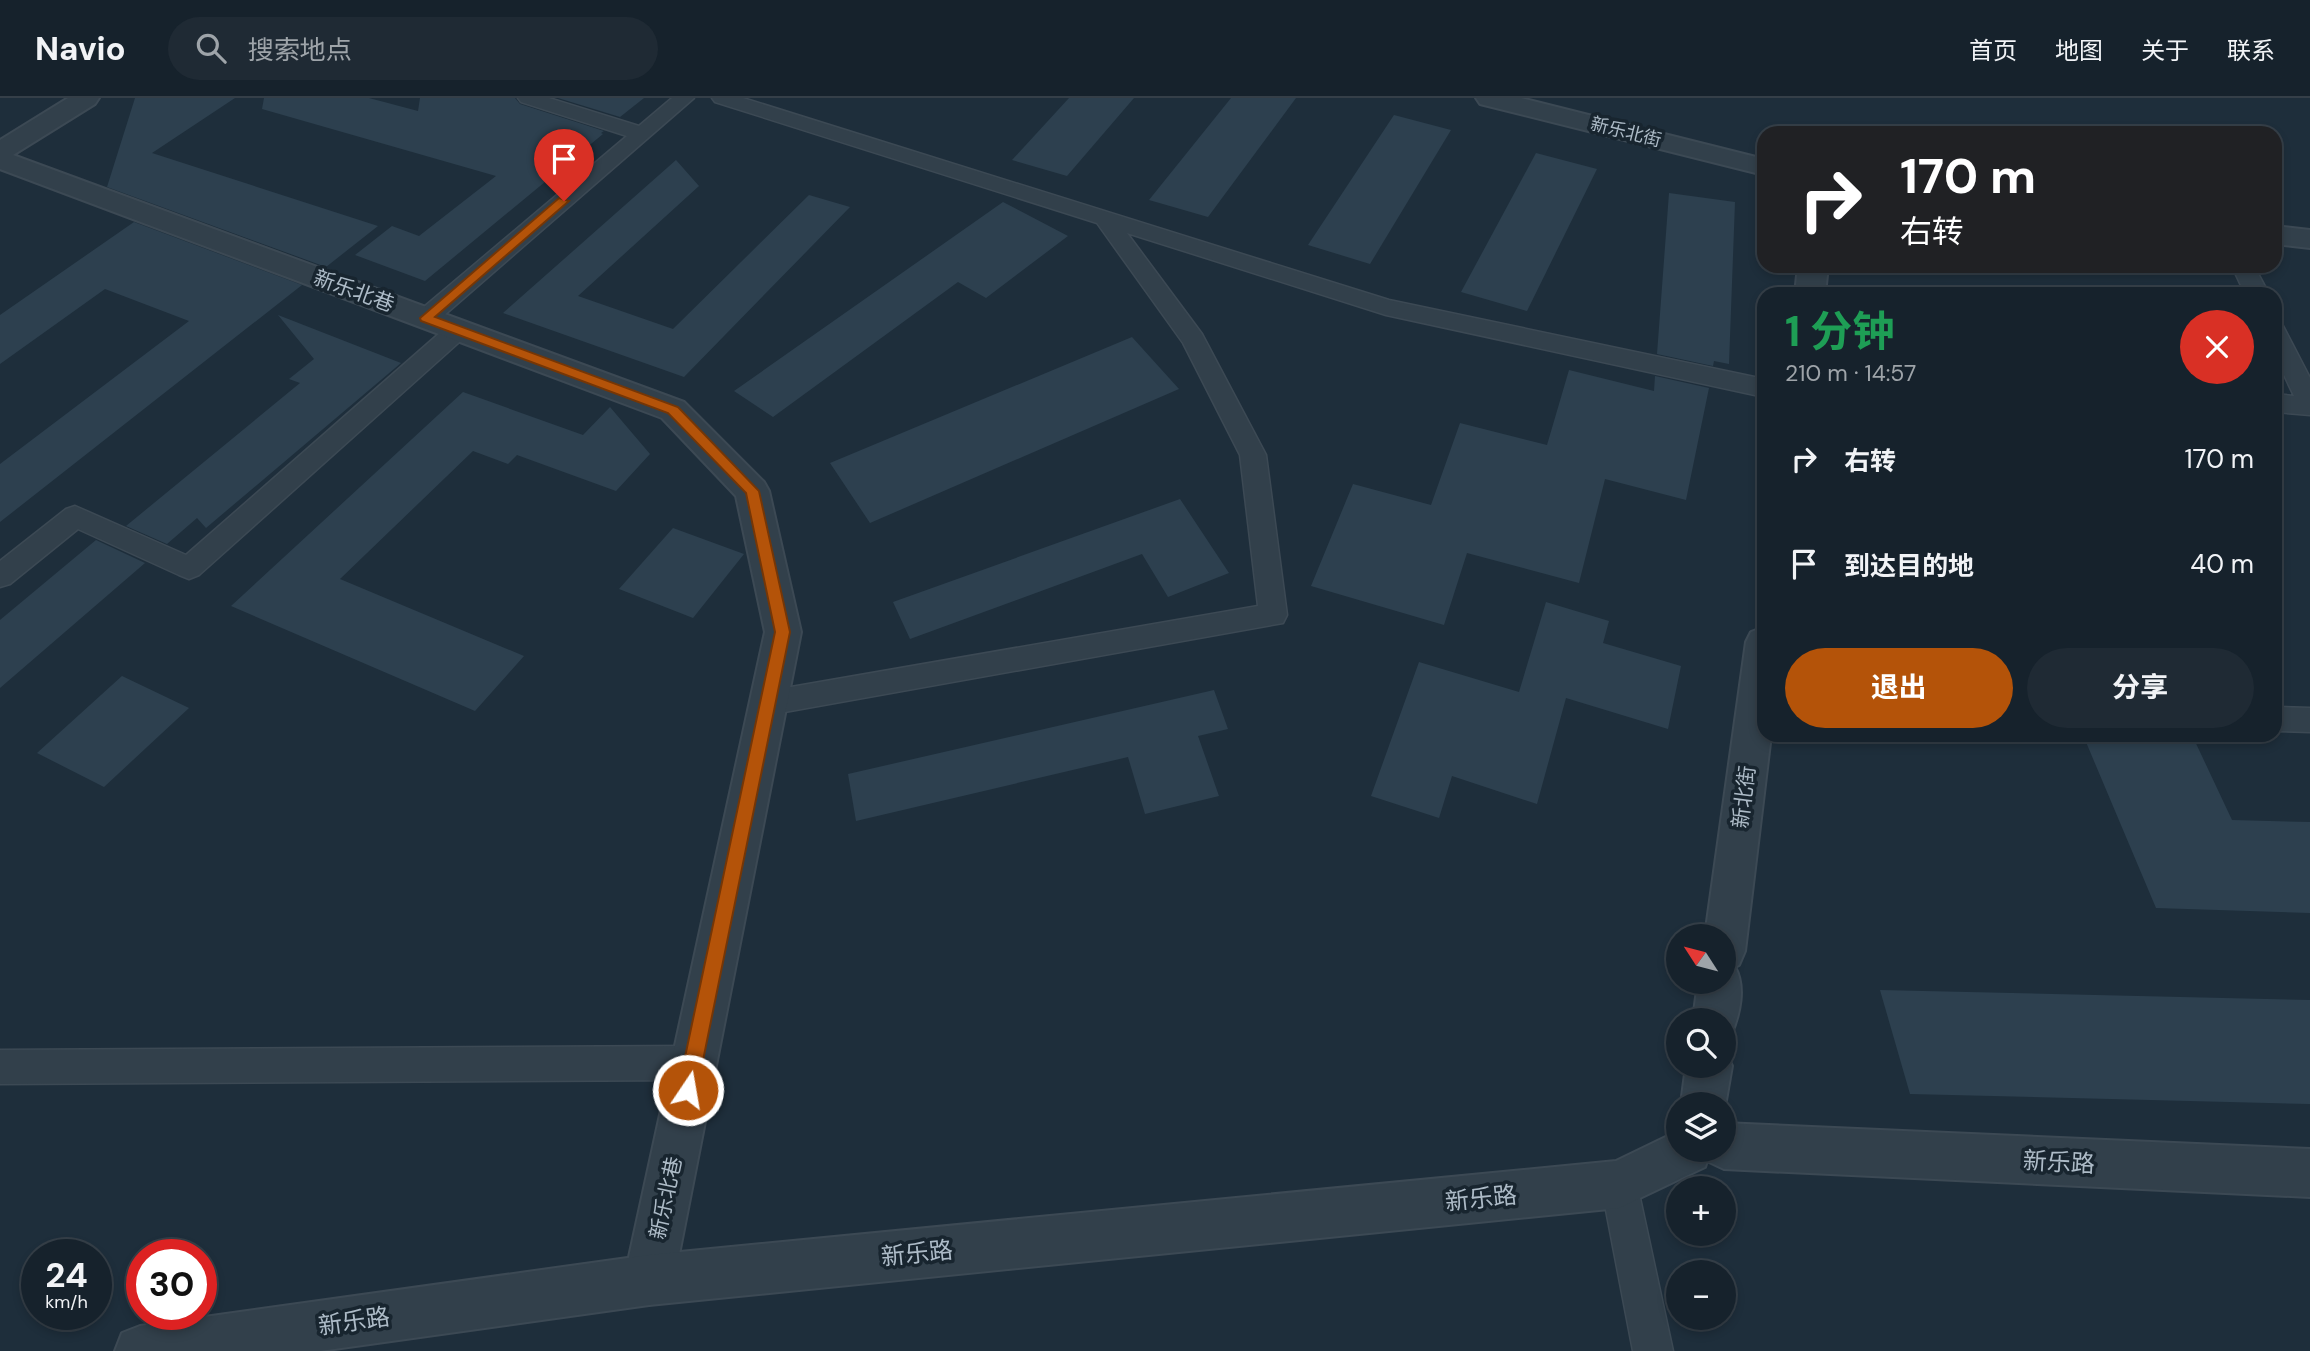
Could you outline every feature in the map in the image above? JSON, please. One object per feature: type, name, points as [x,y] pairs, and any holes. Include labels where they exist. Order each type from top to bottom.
[{"type":"street","points":[[0,152],[86,98]]},
{"type":"street","name":"新乐北街","points":[[1489,98],[1757,165]]},
{"type":"street","name":"新乐北巷","points":[[0,160],[673,410],[752,491],[782,632],[649,1280]]},
{"type":"street","points":[[2282,236],[2310,239]]},
{"type":"street","name":"新北街","points":[[1727,924],[1757,696]]},
{"type":"street","name":"新乐路","points":[[1736,1147],[2310,1173]]},
{"type":"street","name":"新乐路","points":[[141,1351],[649,1280],[1619,1184],[1666,1161]]},
{"type":"lane","points":[[528,98],[642,134]]},
{"type":"lane","points":[[0,576],[75,516],[189,568],[642,134],[684,98]]},
{"type":"lane","points":[[722,98],[1386,307],[1757,386]]},
{"type":"lane","points":[[768,703],[1273,615],[1253,455],[1194,340],[1103,216]]},
{"type":"lane","points":[[2282,347],[2310,405],[2282,403]]},
{"type":"lane","points":[[2282,719],[2310,720]]},
{"type":"lane","points":[[0,1067],[694,1063]]},
{"type":"lane","points":[[1619,1184],[1653,1351]]},
{"type":"building","points":[[135,98],[235,98],[152,153],[378,226],[326,267],[107,187]]},
{"type":"building","points":[[264,98],[369,98],[418,111],[420,98],[515,98],[520,104],[604,131],[425,281],[355,255],[392,226],[419,236],[496,176],[262,109]]},
{"type":"building","points":[[558,98],[644,98],[620,117]]},
{"type":"building","points":[[1069,98],[1134,98],[1067,176],[1012,160]]},
{"type":"building","points":[[1231,98],[1296,98],[1208,217],[1149,200]]},
{"type":"building","points":[[1394,115],[1451,130],[1370,264],[1308,245]]},
{"type":"building","points":[[1536,153],[1597,169],[1527,311],[1461,292]]},
{"type":"building","points":[[676,160],[699,186],[578,296],[673,329],[809,195],[850,207],[684,377],[503,313]]},
{"type":"building","points":[[1669,193],[1735,202],[1729,364],[1714,361],[1713,366],[1657,354]]},
{"type":"building","points":[[1003,202],[1068,236],[986,298],[958,282],[773,417],[734,391]]},
{"type":"building","points":[[134,222],[302,285],[0,522],[0,464],[189,321],[105,289],[0,364],[0,315]]},
{"type":"building","points":[[278,315],[401,363],[206,528],[197,518],[167,544],[126,526],[300,383],[289,379],[314,359]]},
{"type":"building","points":[[1132,337],[1179,389],[870,523],[830,463]]},
{"type":"building","points":[[1569,370],[1654,391],[1655,376],[1709,388],[1686,500],[1605,479],[1579,583],[1467,553],[1444,625],[1311,586],[1353,484],[1431,505],[1460,423],[1547,445]]},
{"type":"building","points":[[463,392],[583,435],[610,407],[650,454],[616,491],[517,455],[508,464],[473,451],[340,579],[524,656],[475,711],[231,606]]},
{"type":"building","points":[[1180,499],[1229,573],[1168,597],[1142,554],[910,639],[893,602]]},
{"type":"building","points":[[673,528],[744,554],[693,618],[619,589]]},
{"type":"building","points":[[96,540],[145,563],[0,688],[0,620]]},
{"type":"building","points":[[1546,602],[1609,621],[1603,643],[1681,666],[1668,729],[1566,698],[1537,804],[1452,776],[1439,818],[1371,796],[1419,662],[1519,692]]},
{"type":"building","points":[[122,676],[189,708],[104,787],[37,753]]},
{"type":"building","points":[[1214,690],[1228,729],[1198,736],[1219,796],[1145,814],[1128,757],[856,821],[848,774]]},
{"type":"building","points":[[2086,742],[2195,742],[2232,820],[2310,822],[2310,913],[2156,908]]},
{"type":"building","points":[[1880,990],[2310,1000],[2310,1104],[1910,1094]]},
{"type":"route","points":[[564,201],[426,318],[673,410],[752,491],[782,632],[688,1090]]}]
